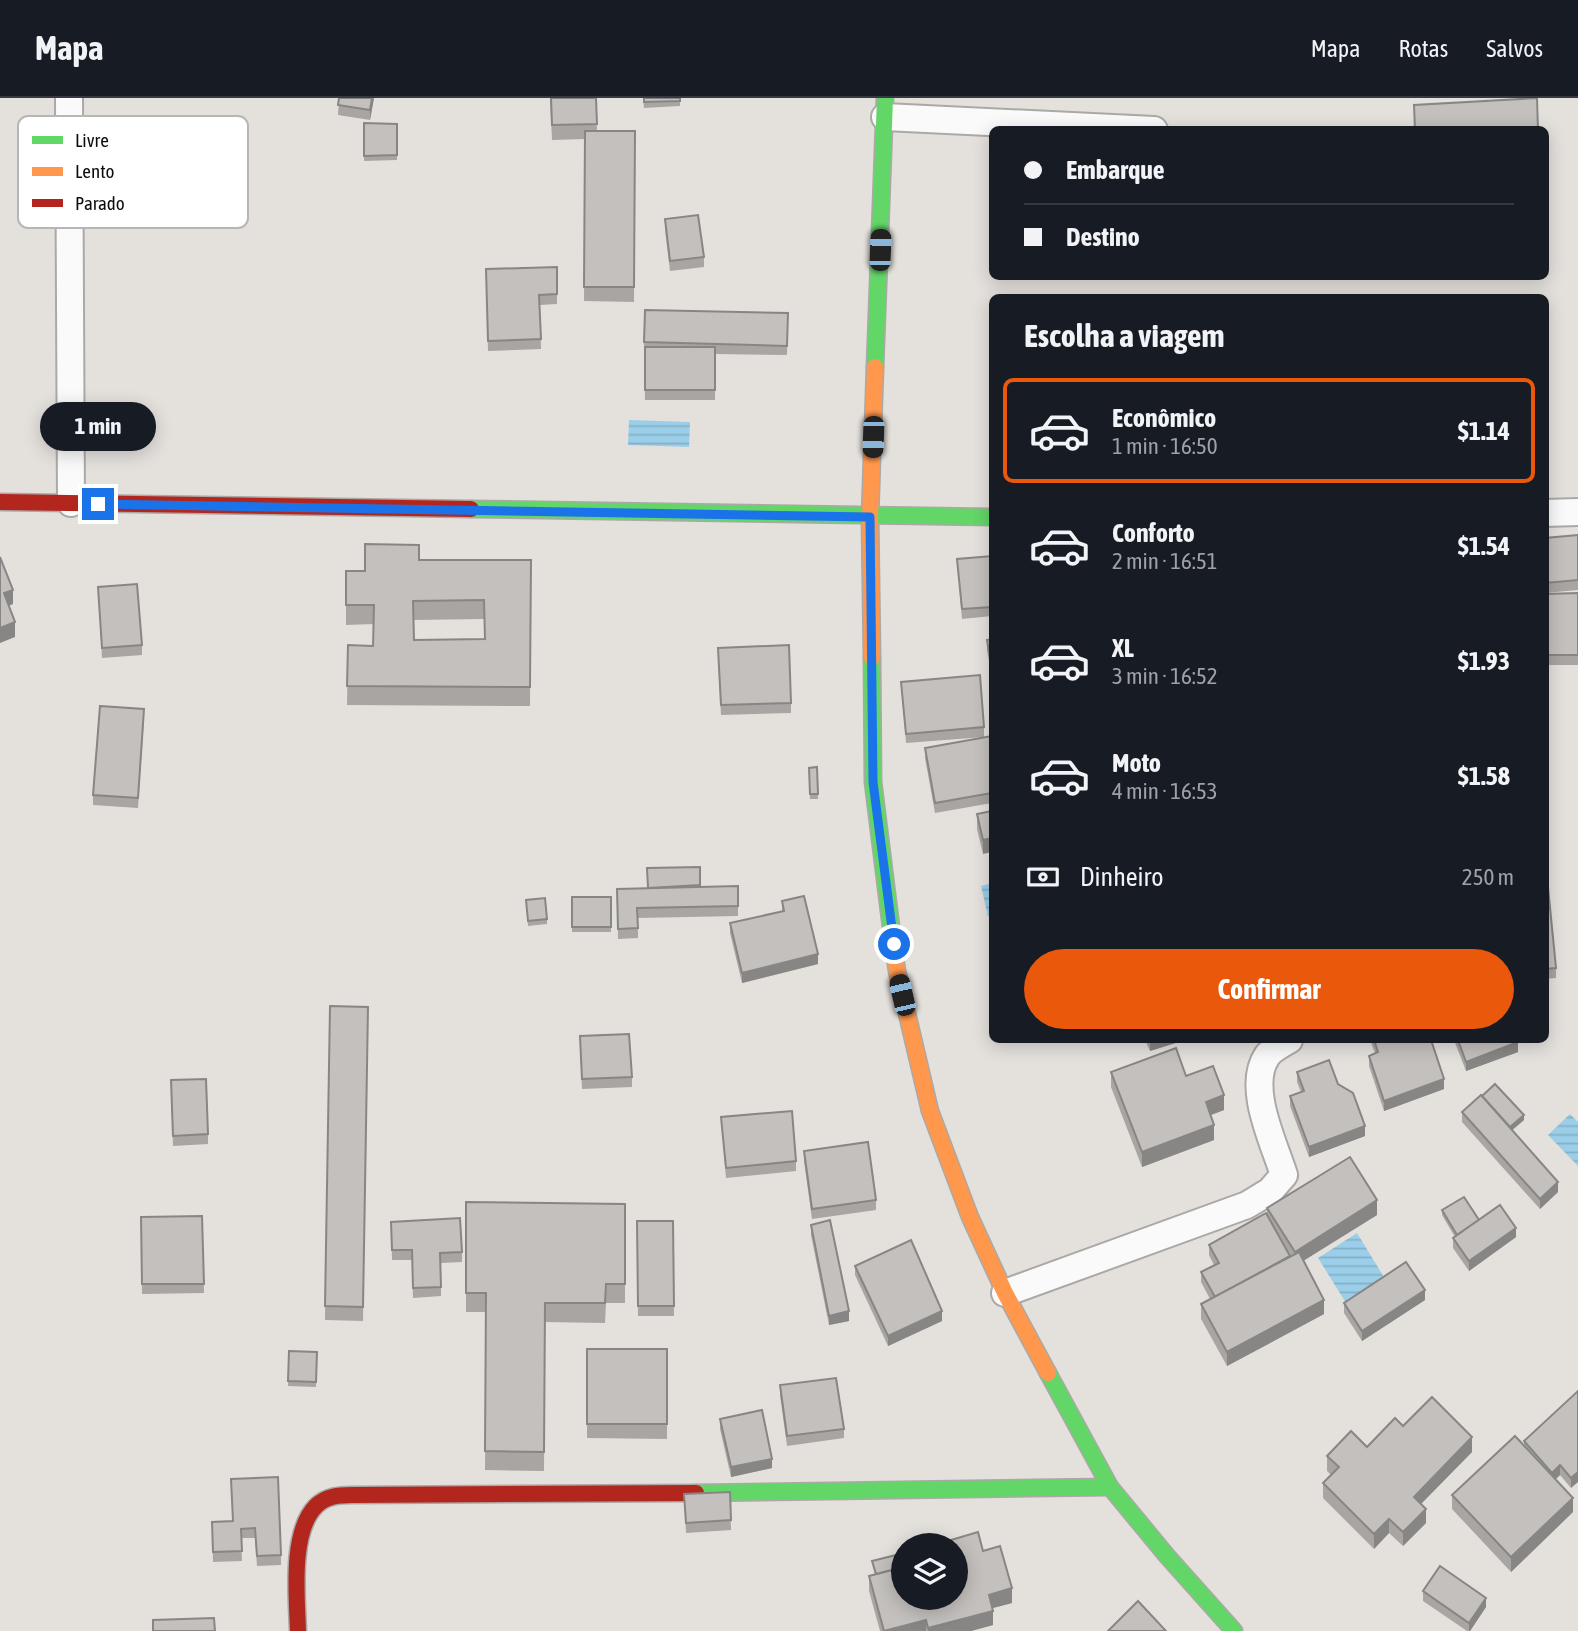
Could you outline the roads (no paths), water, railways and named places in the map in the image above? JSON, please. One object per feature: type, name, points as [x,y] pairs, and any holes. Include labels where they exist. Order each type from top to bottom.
[{"type":"street","points":[[69,98],[69,116]]},
{"type":"street","points":[[1105,126],[885,108],[870,517],[873,782],[897,971],[930,1111],[970,1217],[1004,1293],[1110,1487],[1234,1631]]},
{"type":"street","points":[[70,228],[71,503]]},
{"type":"street","points":[[0,502],[989,517]]},
{"type":"street","points":[[1549,513],[1578,512]]},
{"type":"street","points":[[1004,1293],[1247,1205],[1270,1191],[1284,1174],[1260,1100],[1259,1074],[1267,1055],[1285,1043]]},
{"type":"street","points":[[298,1631],[297,1569],[304,1528],[313,1509],[328,1497],[377,1494],[702,1493],[1110,1487]]},
{"type":"water","points":[[629,420],[690,422],[689,447],[628,445]]},
{"type":"water","points":[[989,884],[989,916],[988,916],[981,886]]},
{"type":"water","points":[[1570,1114],[1578,1122],[1578,1166],[1548,1135]]},
{"type":"water","points":[[1357,1233],[1387,1282],[1348,1306],[1318,1258]]}]
